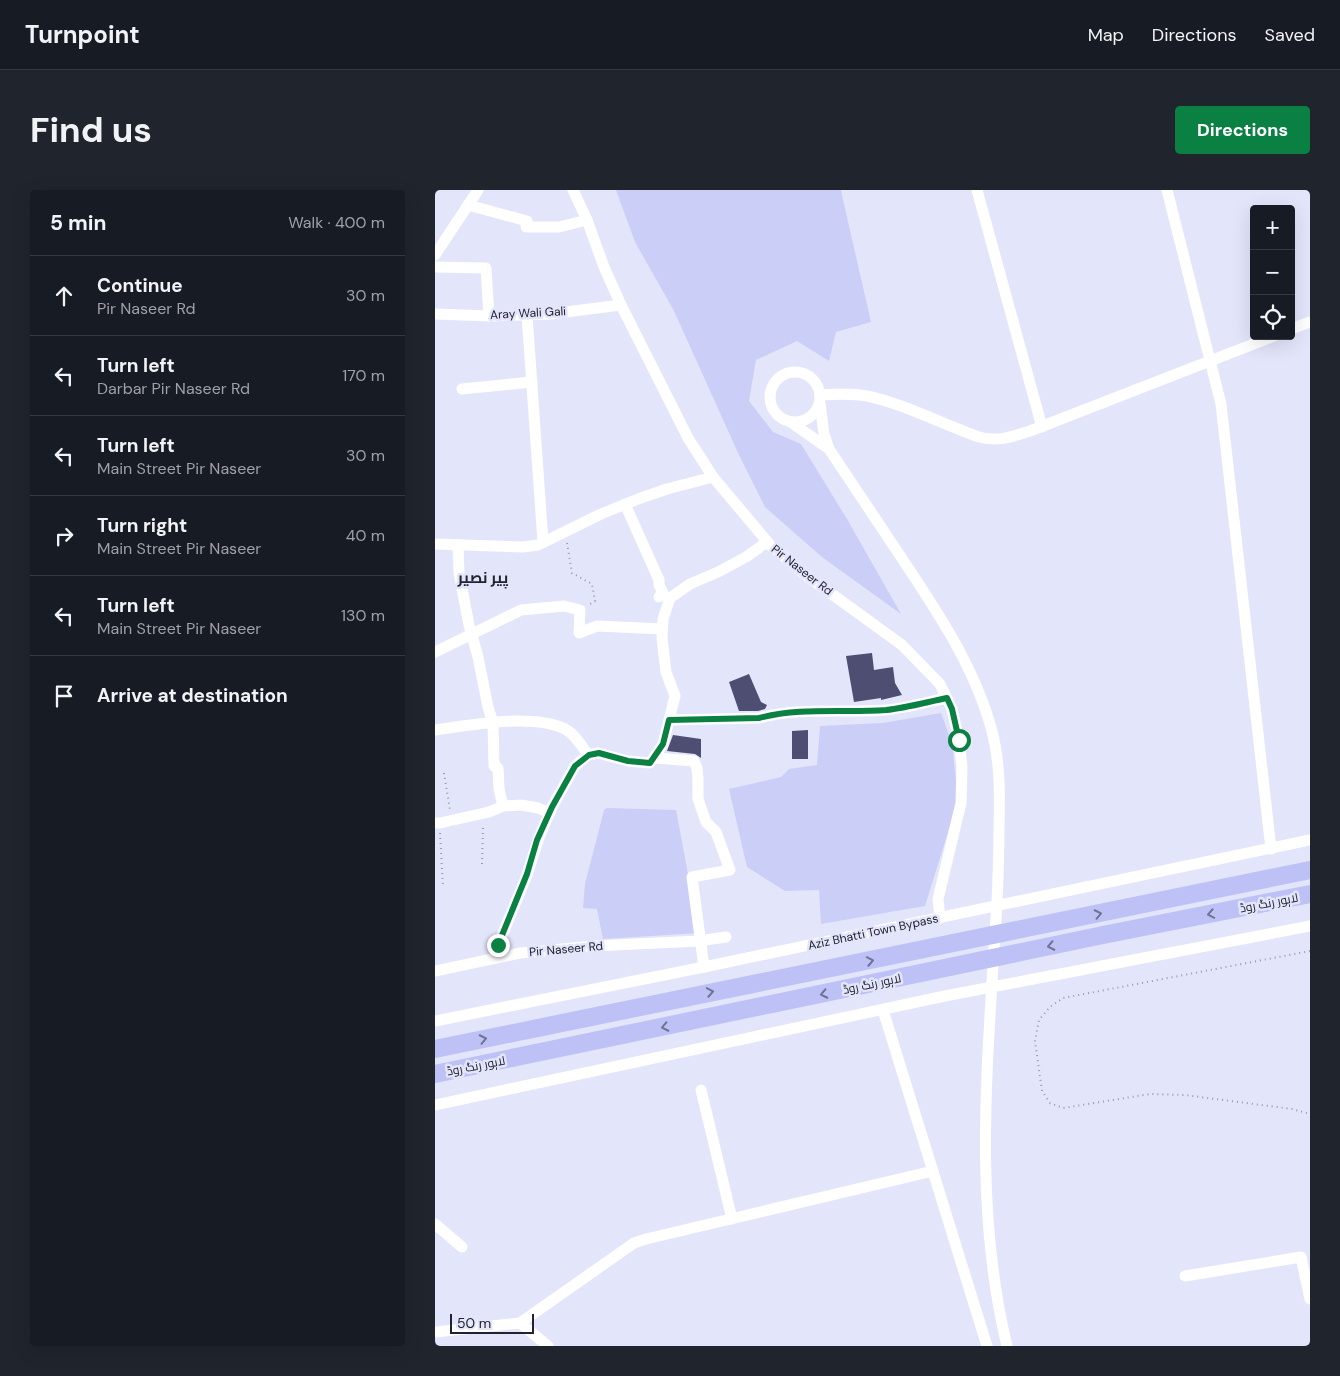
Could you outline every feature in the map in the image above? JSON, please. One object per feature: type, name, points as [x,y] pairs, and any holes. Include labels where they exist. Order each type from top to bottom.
[{"type":"highway","name":"لاہور رنگ روڈ","points":[[435,1049],[1310,870]]},
{"type":"highway","name":"لاہور رنگ روڈ","points":[[435,1074],[1310,894]]},
{"type":"street","points":[[435,255],[478,190]]},
{"type":"street","name":"Pir Naseer Rd","points":[[573,190],[621,305],[688,438],[713,477],[767,542],[807,576],[902,645],[940,684],[952,709],[959,740],[962,767],[961,803],[938,899],[940,918]]},
{"type":"street","points":[[977,190],[1042,427]]},
{"type":"street","points":[[1167,190],[1221,404],[1271,849]]},
{"type":"street","points":[[468,205],[527,221],[526,226],[559,226],[587,220]]},
{"type":"street","points":[[435,268],[486,268],[489,316]]},
{"type":"street","name":"Aray Wali Gali","points":[[435,314],[489,316],[551,314],[621,305]]},
{"type":"street","points":[[527,314],[543,542]]},
{"type":"street","points":[[1295,328],[1310,322]]},
{"type":"street","points":[[820,399],[845,394],[867,396],[900,406],[966,433],[992,440],[1005,439],[1042,427],[1264,340]]},
{"type":"street","points":[[829,449],[792,423],[777,416],[770,402],[770,393],[777,379],[784,374],[800,372],[814,380],[820,399],[823,427],[829,449],[939,614],[975,681],[993,734],[1000,793],[999,875],[985,1107],[987,1214],[996,1292],[1007,1346]]},
{"type":"street","points":[[462,388],[532,382]]},
{"type":"street","points":[[792,423],[799,423],[813,416],[820,399]]},
{"type":"street","points":[[435,544],[523,547],[538,545],[625,504],[667,489],[713,477]]},
{"type":"street","points":[[625,504],[659,580],[663,593],[659,597]]},
{"type":"street","points":[[498,957],[498,945],[527,874],[537,840],[575,766],[589,755],[599,753],[628,761],[650,763],[663,744],[675,696],[666,672],[663,629],[663,619],[670,598],[690,584],[746,557],[767,542]]},
{"type":"street","points":[[458,545],[459,573],[471,634],[493,722],[494,766],[498,768],[499,789],[503,806]]},
{"type":"street","points":[[435,652],[521,610],[563,606],[580,610],[579,633],[597,626],[663,629]]},
{"type":"street","points":[[669,720],[759,718],[800,712],[888,710],[947,698]]},
{"type":"street","points":[[435,730],[493,722],[541,722],[565,729],[576,738],[589,755]]},
{"type":"street","points":[[655,758],[694,761],[697,768],[698,799],[706,822],[716,832],[730,870],[692,877],[699,941],[704,967]]},
{"type":"street","points":[[442,822],[483,813],[503,806],[521,805],[538,808],[550,813]]},
{"type":"street","name":"Aziz Bhatti Town Bypass","points":[[435,1021],[704,967],[1310,840]]},
{"type":"street","points":[[435,1105],[883,1010],[1233,939],[1310,926]]},
{"type":"street","name":"Pir Naseer Rd","points":[[435,970],[520,953],[594,946],[699,941],[726,937]]},
{"type":"street","points":[[883,1010],[987,1346]]},
{"type":"street","points":[[701,1090],[731,1219]]},
{"type":"street","points":[[435,1332],[520,1323],[634,1243],[646,1239],[933,1171]]},
{"type":"street","points":[[435,1224],[462,1247]]},
{"type":"street","points":[[1185,1276],[1301,1257],[1310,1299]]},
{"type":"street","points":[[520,1323],[548,1346]]},
{"type":"path","points":[[565,531],[572,573],[591,584],[595,601],[580,610]]},
{"type":"path","points":[[443,887],[442,822],[444,773]]},
{"type":"path","points":[[482,864],[483,813]]},
{"type":"path","points":[[1310,950],[1063,998],[1050,1007],[1039,1020],[1035,1041],[1042,1091],[1050,1104],[1063,1108],[1150,1094],[1177,1094],[1292,1109],[1310,1114]]},
{"type":"shaded area","points":[[616,190],[842,190],[871,322],[836,332],[829,361],[797,341],[756,360],[749,401],[773,432],[801,444],[847,519],[901,614],[822,557],[765,507],[739,455],[674,311],[635,242]]},
{"type":"shaded area","points":[[941,713],[952,743],[958,800],[925,906],[821,924],[819,890],[785,891],[747,867],[729,789],[781,777],[789,769],[817,765],[820,726],[883,723]]},
{"type":"shaded area","points":[[607,808],[676,810],[699,933],[603,939],[597,909],[583,908],[585,884],[604,810]]},
{"type":"building","points":[[872,653],[874,670],[893,667],[895,683],[902,695],[881,700],[881,698],[854,702],[846,656]]},
{"type":"building","points":[[749,674],[761,702],[767,705],[765,709],[739,711],[729,682]]},
{"type":"building","points":[[808,730],[808,759],[792,759],[792,731]]},
{"type":"building","points":[[673,735],[701,739],[701,758],[695,754],[667,751]]},
{"type":"district","name":"پیر نصیر","points":[[483,578]]},
{"type":"route","points":[[498,945],[527,874],[537,840],[552,807],[575,766],[589,755],[599,753],[628,761],[650,763],[663,744],[669,720],[759,718],[800,712],[888,710],[947,698],[952,709],[959,740]]}]
